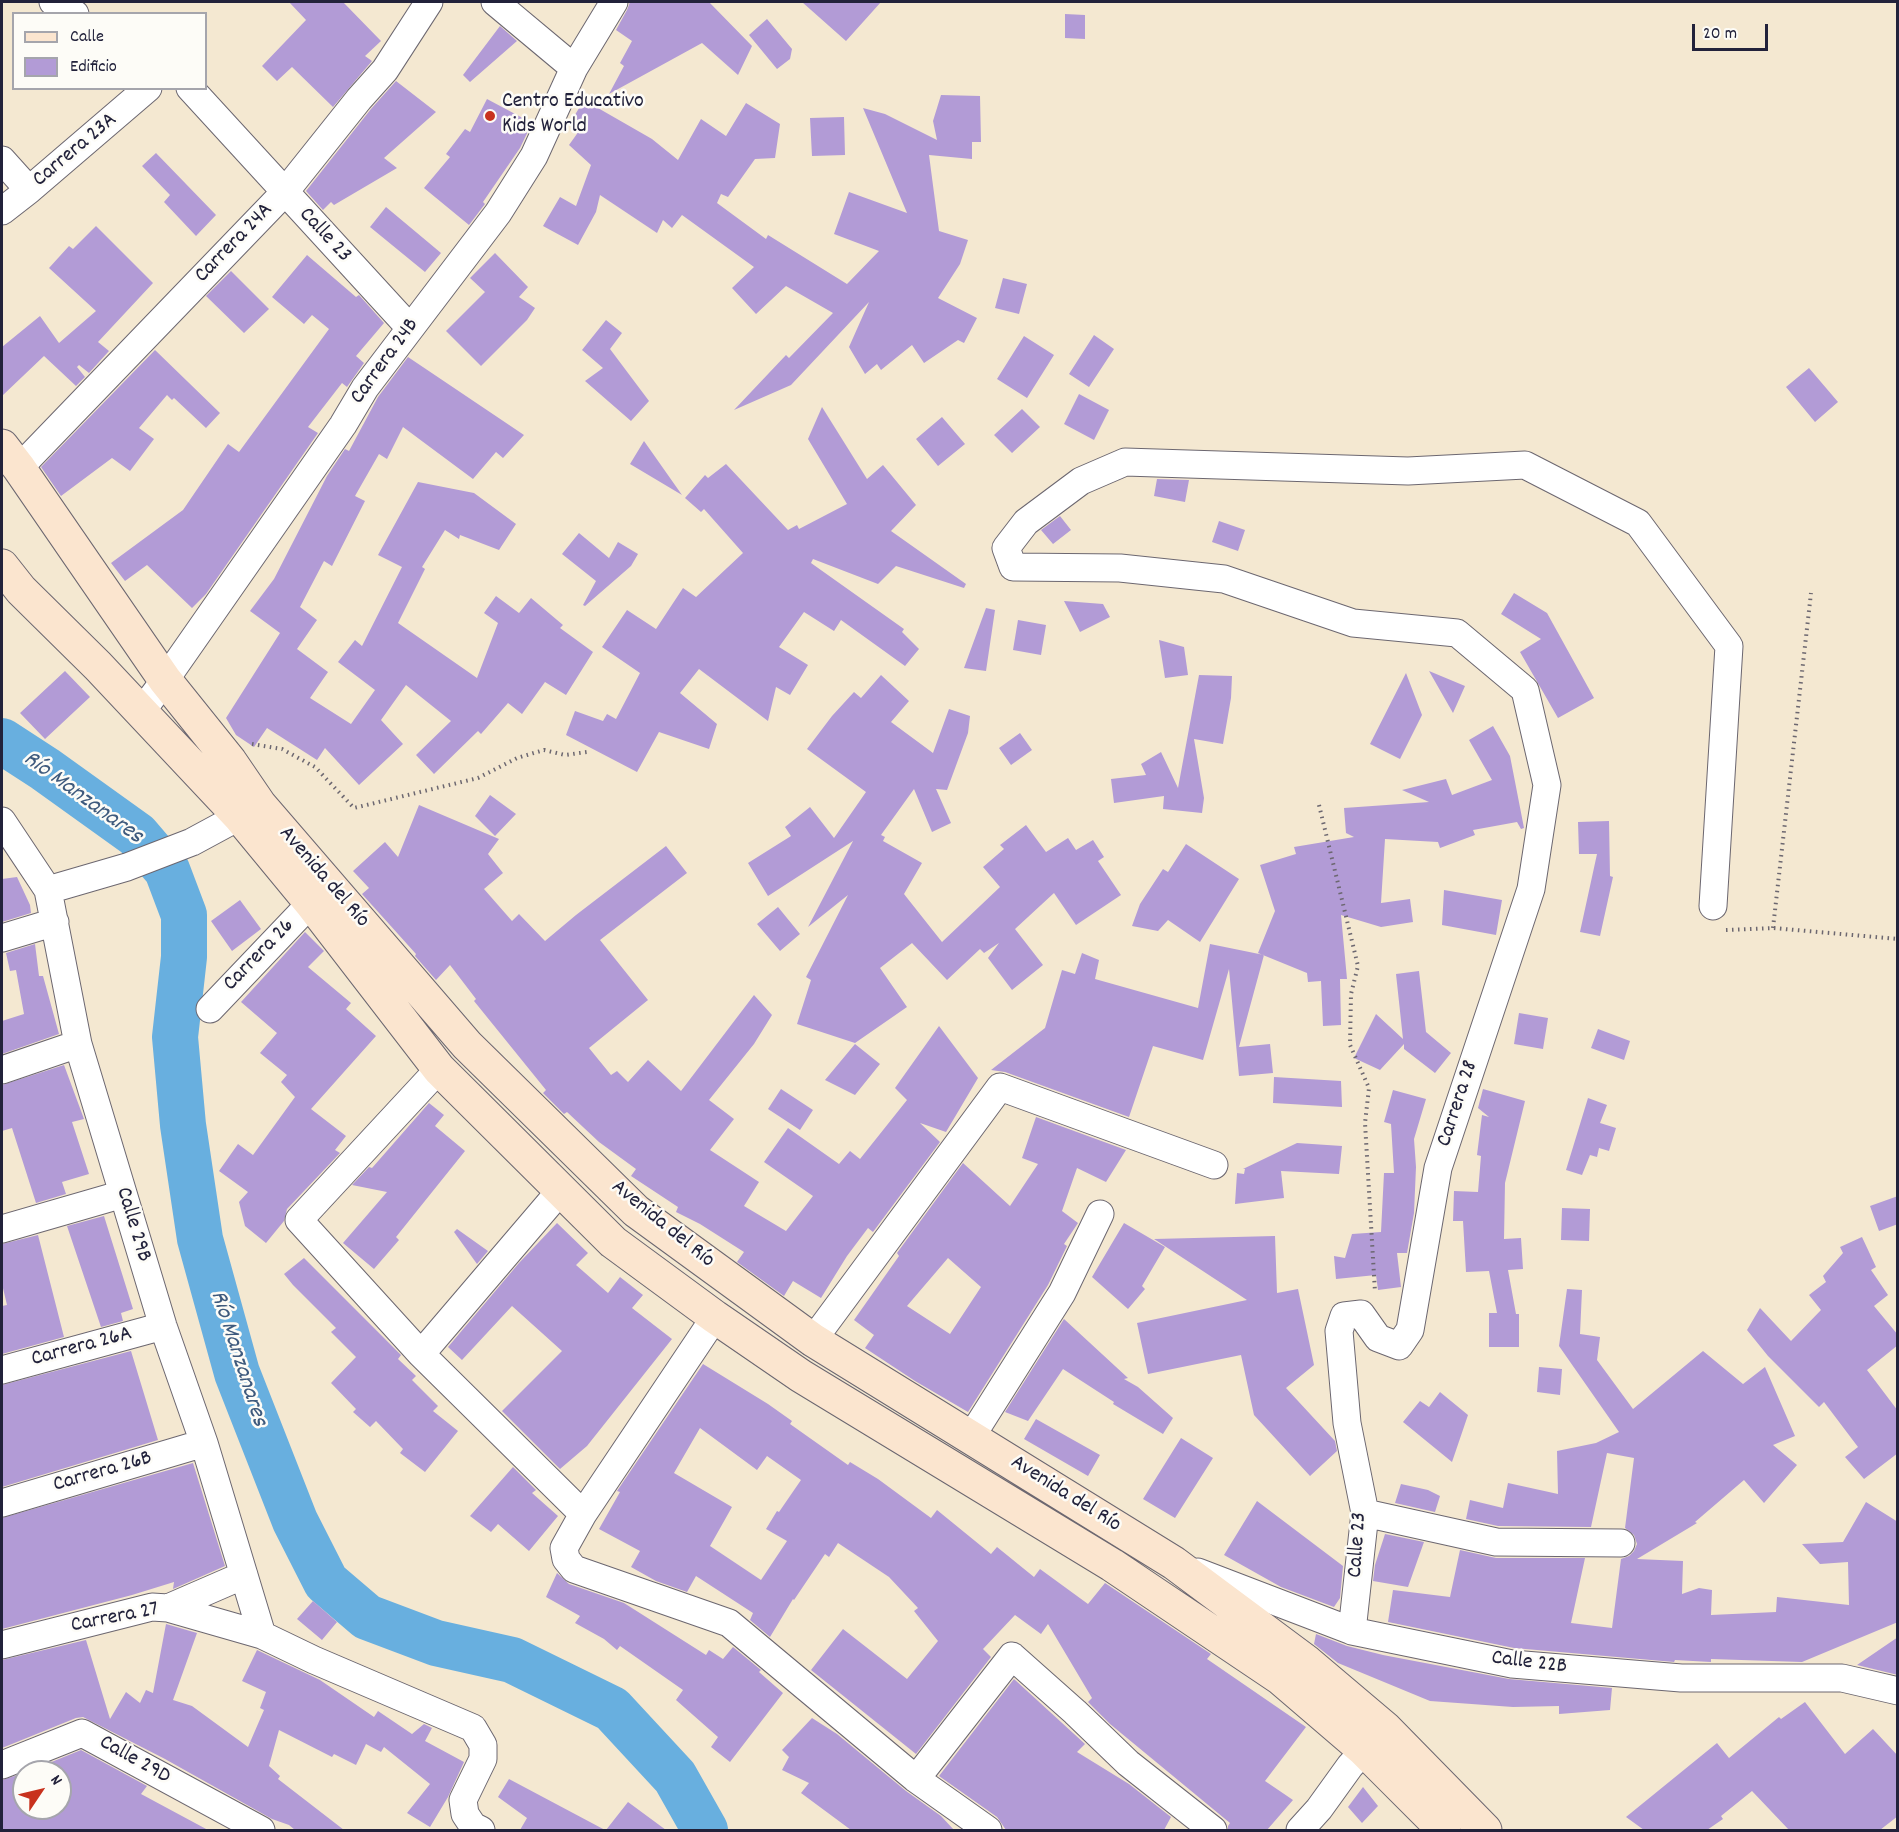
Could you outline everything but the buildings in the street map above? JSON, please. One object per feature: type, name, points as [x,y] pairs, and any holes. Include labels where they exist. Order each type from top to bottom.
[{"type":"main road","name":"Avenida del Río","points":[[10,457],[165,680],[230,762],[250,811],[311,903],[440,1069],[613,1242],[801,1376],[1122,1571],[1375,1739],[1485,1830]]},
{"type":"main road","name":"Avenida del Río","points":[[2,566],[21,590],[141,712],[250,811],[467,1045],[636,1211],[813,1340],[1174,1563],[1307,1662],[1375,1739],[1444,1830]]},
{"type":"main road","points":[[971,1479],[979,1442]]},
{"type":"main road","points":[[1080,1545],[1097,1515]]},
{"type":"street","points":[[53,2],[71,12]]},
{"type":"street","name":"Carrera 24A","points":[[10,457],[284,193],[358,99],[385,70],[429,2]]},
{"type":"street","points":[[495,2],[574,68]]},
{"type":"street","name":"Carrera 24B","points":[[141,712],[343,425],[365,388],[498,213],[534,156],[574,68],[614,2]]},
{"type":"street","name":"Carrera 23A","points":[[2,212],[146,90]]},
{"type":"street","name":"Calle 23","points":[[192,90],[410,328]]},
{"type":"street","points":[[2,160],[29,190]]},
{"type":"street","name":"Carrera 28","points":[[1378,1338],[1399,1346],[1410,1330],[1438,1168],[1531,889],[1547,785],[1525,690],[1457,633],[1353,623],[1224,579],[1120,568],[1013,567],[1006,548],[1026,522],[1081,481],[1125,462],[1408,471],[1525,465],[1638,523],[1729,646],[1713,906]]},
{"type":"street","points":[[48,890],[127,867],[192,842],[250,811]]},
{"type":"street","name":"Calle 29B","points":[[2,820],[48,890],[78,1044],[163,1326],[204,1443],[262,1635]]},
{"type":"street","name":"Carrera 26","points":[[210,1009],[311,903]]},
{"type":"street","points":[[2,938],[55,922]]},
{"type":"street","points":[[2,1070],[78,1044]]},
{"type":"street","points":[[440,1069],[299,1221],[421,1354],[583,1514]]},
{"type":"street","points":[[813,1340],[1000,1087],[1214,1165]]},
{"type":"street","points":[[421,1354],[561,1190]]},
{"type":"street","points":[[2,1229],[123,1194]]},
{"type":"street","points":[[979,1442],[1062,1293],[1100,1214]]},
{"type":"street","name":"Calle 23","points":[[1352,1631],[1365,1513],[1347,1423],[1339,1331],[1344,1316],[1361,1314],[1378,1338]]},
{"type":"street","points":[[716,1317],[583,1514],[564,1548],[566,1559],[574,1569],[729,1623],[916,1779],[988,1830]]},
{"type":"street","name":"Carrera 26A","points":[[2,1370],[163,1326]]},
{"type":"street","name":"Carrera 26B","points":[[2,1503],[204,1443]]},
{"type":"street","points":[[1365,1513],[1496,1542],[1622,1543]]},
{"type":"street","name":"Calle 22B","points":[[1174,1563],[1352,1631],[1512,1664],[1681,1678],[1842,1678],[1898,1690]]},
{"type":"street","points":[[168,1608],[244,1575]]},
{"type":"street","name":"Carrera 27","points":[[2,1645],[152,1607],[168,1608],[262,1635],[314,1660],[473,1728],[483,1745],[483,1759],[463,1800],[465,1814],[473,1826],[481,1830]]},
{"type":"street","points":[[916,1779],[1012,1656],[1128,1763],[1213,1830]]},
{"type":"street","name":"Calle 29D","points":[[2,1765],[82,1733],[261,1830]]},
{"type":"street","points":[[1300,1830],[1319,1809],[1350,1766],[1375,1739]]},
{"type":"path","points":[[1773,928],[1811,592]]},
{"type":"path","points":[[230,762],[242,742],[282,749],[315,767],[354,808],[478,778],[517,758],[544,750],[565,755],[587,752]]},
{"type":"path","points":[[1319,805],[1358,966],[1351,994],[1350,1045],[1369,1088],[1365,1123],[1378,1338]]},
{"type":"path","points":[[1713,906],[1726,930],[1773,928],[1898,939]]},
{"type":"waterway","name":"Río Manzanares","points":[[2,741],[137,835],[167,870],[184,915],[184,957],[175,1037],[183,1125],[200,1239],[237,1373],[295,1521],[326,1582],[367,1617],[436,1643],[512,1660],[612,1709],[675,1777],[705,1830]]},
{"type":"place","name":"Centro Educativo Kids World","points":[[490,116]]}]
